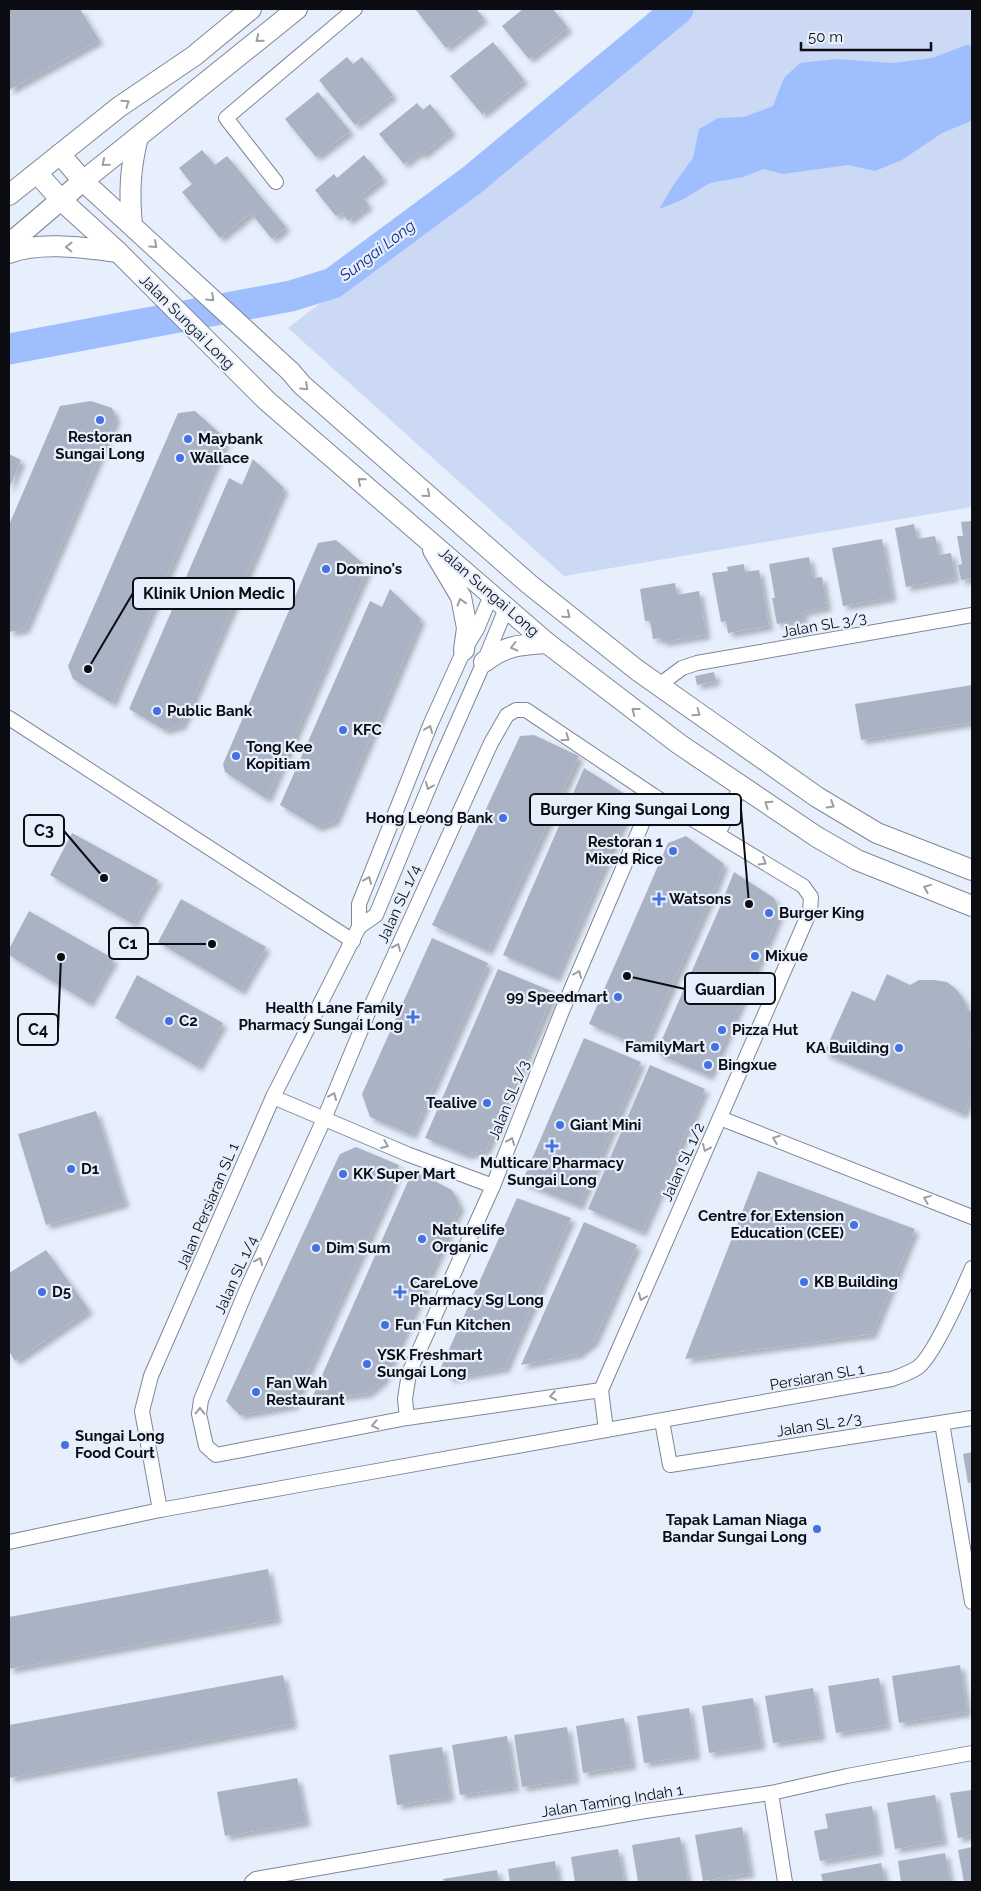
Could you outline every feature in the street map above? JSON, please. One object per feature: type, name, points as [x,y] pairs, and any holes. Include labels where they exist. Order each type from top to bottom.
[{"type":"street","points":[[9,195],[119,107],[194,56],[251,9]]},
{"type":"street","points":[[9,244],[297,9]]},
{"type":"street","points":[[276,182],[226,118],[355,9]]},
{"type":"street","points":[[132,226],[129,194],[133,157],[138,137]]},
{"type":"street","name":"Jalan Sungai Long","points":[[60,154],[84,181],[302,384],[508,566],[509,592],[547,643],[679,744],[817,836],[858,860],[972,906]]},
{"type":"street","name":"Jalan Sungai Long","points":[[37,173],[61,200],[118,252],[267,401],[424,535],[509,592],[621,659],[817,797],[877,832],[972,870]]},
{"type":"street","points":[[9,253],[46,246],[82,247],[118,252]]},
{"type":"street","points":[[424,535],[461,597],[467,628],[464,650]]},
{"type":"street","points":[[359,927],[359,904],[431,723],[464,650],[477,629],[509,592]]},
{"type":"street","points":[[359,927],[376,915],[456,723],[484,662],[509,592]]},
{"type":"street","name":"Jalan SL 3/3","points":[[658,686],[682,668],[697,663],[972,615]]},
{"type":"street","points":[[484,662],[497,652],[516,645],[547,643]]},
{"type":"street","name":"Jalan SL 1/4","points":[[407,1418],[216,1455],[206,1446],[199,1414],[201,1400],[246,1291],[324,1118],[410,919],[491,743],[507,714],[516,710],[526,710],[654,796],[718,834],[737,848],[803,886],[811,897],[810,911]]},
{"type":"street","points":[[9,718],[353,940]]},
{"type":"street","points":[[718,834],[741,786]]},
{"type":"street","name":"Jalan SL 1/3","points":[[407,1418],[405,1398],[409,1373],[492,1186],[566,1003],[654,796]]},
{"type":"street","name":"Jalan SL 1/2","points":[[601,1390],[810,911]]},
{"type":"street","name":"Jalan Persiaran SL 1","points":[[160,1510],[142,1411],[151,1376],[273,1097],[359,927]]},
{"type":"street","points":[[273,1097],[407,1154],[492,1186]]},
{"type":"street","points":[[720,1118],[972,1217]]},
{"type":"street","name":"Persiaran SL 1","points":[[9,1542],[160,1510],[892,1379],[918,1368],[957,1303],[972,1268]]},
{"type":"street","points":[[407,1418],[601,1390],[606,1430]]},
{"type":"street","name":"Jalan SL 2/3","points":[[662,1421],[670,1465],[972,1418]]},
{"type":"street","points":[[942,1423],[970,1575],[972,1602]]},
{"type":"street","name":"Jalan Taming Indah 1","points":[[254,1881],[626,1815],[770,1793],[847,1776],[972,1753]]},
{"type":"street","points":[[770,1793],[784,1882]]},
{"type":"shaded area","points":[[690,9],[972,9],[972,507],[564,576],[288,328],[508,159]]},
{"type":"water","points":[[966,45],[972,46],[972,119],[942,133],[902,160],[875,171],[848,165],[783,174],[763,169],[743,177],[710,183],[682,200],[659,209],[693,158],[699,129],[718,118],[744,117],[773,106],[784,78],[800,63],[836,59],[893,63],[932,58]]},
{"type":"building","points":[[9,9],[80,9],[99,40],[9,90]]},
{"type":"building","points":[[417,9],[476,9],[484,18],[446,48]]},
{"type":"building","points":[[523,9],[553,9],[568,28],[529,59],[502,26]]},
{"type":"building","points":[[493,42],[524,80],[482,114],[450,76]]},
{"type":"building","points":[[347,57],[353,64],[362,57],[393,95],[355,125],[319,80]]},
{"type":"building","points":[[318,92],[350,131],[316,157],[285,119]]},
{"type":"building","points":[[417,103],[423,110],[430,104],[452,131],[422,155],[419,152],[404,164],[379,134]]},
{"type":"building","points":[[202,150],[215,165],[227,156],[286,227],[272,239],[251,213],[220,238],[182,192],[192,184],[179,168]]},
{"type":"building","points":[[364,155],[383,178],[361,196],[369,205],[348,221],[342,212],[336,216],[315,190],[334,174],[337,178]]},
{"type":"building","points":[[91,401],[112,408],[116,418],[25,629],[9,632],[9,525],[60,406]]},
{"type":"building","points":[[195,411],[226,439],[112,703],[73,679],[68,666],[178,413]]},
{"type":"building","points":[[9,454],[21,460],[9,489]]},
{"type":"building","points":[[253,459],[284,488],[182,725],[165,730],[129,709],[229,478],[242,485]]},
{"type":"building","points":[[972,521],[972,579],[961,580],[958,565],[962,564],[957,536],[963,536],[961,522]]},
{"type":"building","points":[[914,524],[917,539],[935,536],[939,555],[951,553],[955,578],[906,587],[895,528]]},
{"type":"building","points":[[882,539],[892,597],[843,606],[832,548]]},
{"type":"building","points":[[336,540],[368,568],[267,799],[225,772],[223,764],[318,543]]},
{"type":"building","points":[[809,557],[813,578],[822,577],[827,607],[802,612],[804,619],[777,624],[772,598],[775,598],[769,564]]},
{"type":"building","points":[[744,564],[745,572],[759,570],[769,626],[728,633],[726,621],[721,622],[712,573],[728,571],[727,567]]},
{"type":"building","points":[[675,583],[677,595],[699,591],[706,635],[662,642],[661,638],[653,639],[650,621],[645,621],[640,589]]},
{"type":"building","points":[[390,589],[421,619],[335,821],[317,827],[280,805],[370,601],[382,607]]},
{"type":"building","points":[[714,672],[716,681],[697,685],[695,676]]},
{"type":"building","points":[[972,685],[972,722],[861,740],[855,704]]},
{"type":"building","points":[[534,735],[579,756],[488,951],[432,925],[520,736]]},
{"type":"building","points":[[584,768],[625,794],[630,806],[556,978],[503,955]]},
{"type":"building","points":[[72,833],[158,880],[133,924],[50,875]]},
{"type":"building","points":[[686,836],[724,864],[644,1048],[589,1024],[668,843]]},
{"type":"building","points":[[734,872],[774,898],[780,913],[709,1076],[656,1053]]},
{"type":"building","points":[[181,899],[266,947],[241,991],[158,942]]},
{"type":"building","points":[[29,911],[114,959],[89,1003],[9,955],[9,949]]},
{"type":"building","points":[[432,938],[488,963],[412,1135],[370,1117],[362,1094]]},
{"type":"building","points":[[498,969],[554,992],[486,1150],[466,1155],[425,1138]]},
{"type":"building","name":"KA Building","points":[[887,974],[910,985],[919,980],[947,982],[956,989],[964,1000],[967,1010],[972,1012],[972,1036],[969,1042],[972,1044],[972,1093],[963,1114],[824,1053],[852,991],[875,1001]]},
{"type":"building","name":"C2","points":[[137,975],[223,1023],[198,1067],[115,1018]]},
{"type":"building","points":[[584,1038],[641,1062],[579,1206],[522,1182]]},
{"type":"building","points":[[650,1065],[705,1089],[642,1232],[588,1209]]},
{"type":"building","name":"D1","points":[[96,1111],[125,1203],[46,1225],[18,1134]]},
{"type":"building","points":[[356,1147],[399,1165],[393,1184],[294,1405],[240,1415],[226,1401],[340,1154]]},
{"type":"building","points":[[413,1170],[452,1190],[460,1206],[458,1211],[383,1380],[368,1393],[311,1400]]},
{"type":"building","name":"KB Building","points":[[758,1171],[915,1229],[872,1334],[685,1359]]},
{"type":"building","points":[[517,1198],[571,1218],[505,1368],[450,1378],[441,1367]]},
{"type":"building","points":[[584,1222],[637,1245],[594,1341],[578,1354],[521,1365]]},
{"type":"building","name":"D5","points":[[46,1250],[89,1310],[15,1361],[9,1351],[9,1273]]},
{"type":"building","points":[[972,1452],[972,1482],[968,1483],[963,1454]]},
{"type":"building","points":[[268,1569],[277,1619],[9,1669],[9,1617]]},
{"type":"building","points":[[960,1665],[967,1712],[899,1723],[892,1676]]},
{"type":"building","points":[[283,1675],[293,1724],[9,1778],[9,1725]]},
{"type":"building","points":[[879,1678],[887,1725],[836,1733],[828,1686]]},
{"type":"building","points":[[813,1688],[821,1736],[773,1743],[765,1696]]},
{"type":"building","points":[[753,1698],[761,1745],[709,1753],[702,1706]]},
{"type":"building","points":[[689,1708],[696,1755],[644,1763],[637,1716]]},
{"type":"building","points":[[624,1718],[632,1765],[583,1773],[576,1726]]},
{"type":"building","points":[[567,1727],[575,1779],[522,1787],[514,1735]]},
{"type":"building","points":[[507,1736],[515,1787],[460,1795],[452,1745]]},
{"type":"building","points":[[442,1747],[450,1797],[397,1805],[389,1755]]},
{"type":"building","points":[[297,1778],[306,1822],[225,1836],[217,1792]]},
{"type":"building","points":[[972,1790],[972,1835],[958,1838],[950,1793]]},
{"type":"building","points":[[935,1795],[943,1841],[895,1849],[887,1803]]},
{"type":"building","points":[[872,1806],[879,1851],[820,1861],[814,1831],[828,1828],[825,1814]]},
{"type":"building","points":[[742,1827],[750,1873],[703,1881],[695,1835]]},
{"type":"building","points":[[680,1837],[688,1882],[638,1882],[632,1845]]},
{"type":"building","points":[[972,1847],[972,1882],[964,1882],[958,1850]]},
{"type":"building","points":[[618,1849],[624,1882],[575,1882],[571,1857]]},
{"type":"building","points":[[945,1853],[950,1882],[901,1882],[898,1861]]},
{"type":"building","points":[[555,1861],[558,1882],[510,1882],[508,1869]]},
{"type":"building","points":[[881,1863],[885,1882],[823,1882],[821,1874]]},
{"type":"building","points":[[497,1870],[499,1882],[444,1882],[443,1879]]},
{"type":"waterway","name":"Sungai Long","points":[[9,349],[291,296],[333,283],[472,180],[678,9]]},
{"type":"place","name":"Restoran Sungai Long","points":[[100,420]]},
{"type":"place","name":"Maybank","points":[[188,439]]},
{"type":"place","name":"Wallace","points":[[180,458]]},
{"type":"place","name":"Domino's","points":[[326,569]]},
{"type":"place","name":"Klinik Union Medic","points":[[88,669]]},
{"type":"place","name":"Public Bank","points":[[157,711]]},
{"type":"place","name":"KFC","points":[[343,730]]},
{"type":"place","name":"Tong Kee Kopitiam","points":[[236,756]]},
{"type":"place","name":"Hong Leong Bank","points":[[503,818]]},
{"type":"place","name":"Restoran 1 Mixed Rice","points":[[673,851]]},
{"type":"place","name":"C3","points":[[104,878]]},
{"type":"place","name":"Watsons","points":[[659,899]]},
{"type":"place","name":"Burger King Sungai Long","points":[[749,904]]},
{"type":"place","name":"Burger King","points":[[769,913]]},
{"type":"place","name":"C1","points":[[212,944]]},
{"type":"place","name":"Mixue","points":[[755,956]]},
{"type":"place","name":"C4","points":[[61,957]]},
{"type":"place","name":"Guardian","points":[[627,976]]},
{"type":"place","name":"99 Speedmart","points":[[618,997]]},
{"type":"place","name":"Health Lane Family Pharmacy Sungai Long","points":[[413,1017]]},
{"type":"place","name":"C2","points":[[169,1021]]},
{"type":"place","name":"Pizza Hut","points":[[722,1030]]},
{"type":"place","name":"FamilyMart","points":[[715,1047]]},
{"type":"place","name":"KA Building","points":[[899,1048]]},
{"type":"place","name":"Bingxue","points":[[708,1065]]},
{"type":"place","name":"Tealive","points":[[487,1103]]},
{"type":"place","name":"Giant Mini","points":[[560,1125]]},
{"type":"place","name":"Multicare Pharmacy Sungai Long","points":[[552,1146]]},
{"type":"place","name":"D1","points":[[71,1169]]},
{"type":"place","name":"KK Super Mart","points":[[343,1174]]},
{"type":"place","name":"Centre for Extension Education (CEE)","points":[[854,1225]]},
{"type":"place","name":"Naturelife Organic","points":[[422,1239]]},
{"type":"place","name":"Dim Sum","points":[[316,1248]]},
{"type":"place","name":"KB Building","points":[[804,1282]]},
{"type":"place","name":"D5","points":[[42,1292]]},
{"type":"place","name":"CareLove Pharmacy Sg Long","points":[[400,1292]]},
{"type":"place","name":"Fun Fun Kitchen","points":[[385,1325]]},
{"type":"place","name":"YSK Freshmart Sungai Long","points":[[367,1364]]},
{"type":"place","name":"Fan Wah Restaurant","points":[[256,1392]]},
{"type":"place","name":"Sungai Long Food Court","points":[[65,1445]]},
{"type":"place","name":"Tapak Laman Niaga Bandar Sungai Long","points":[[817,1529]]}]
